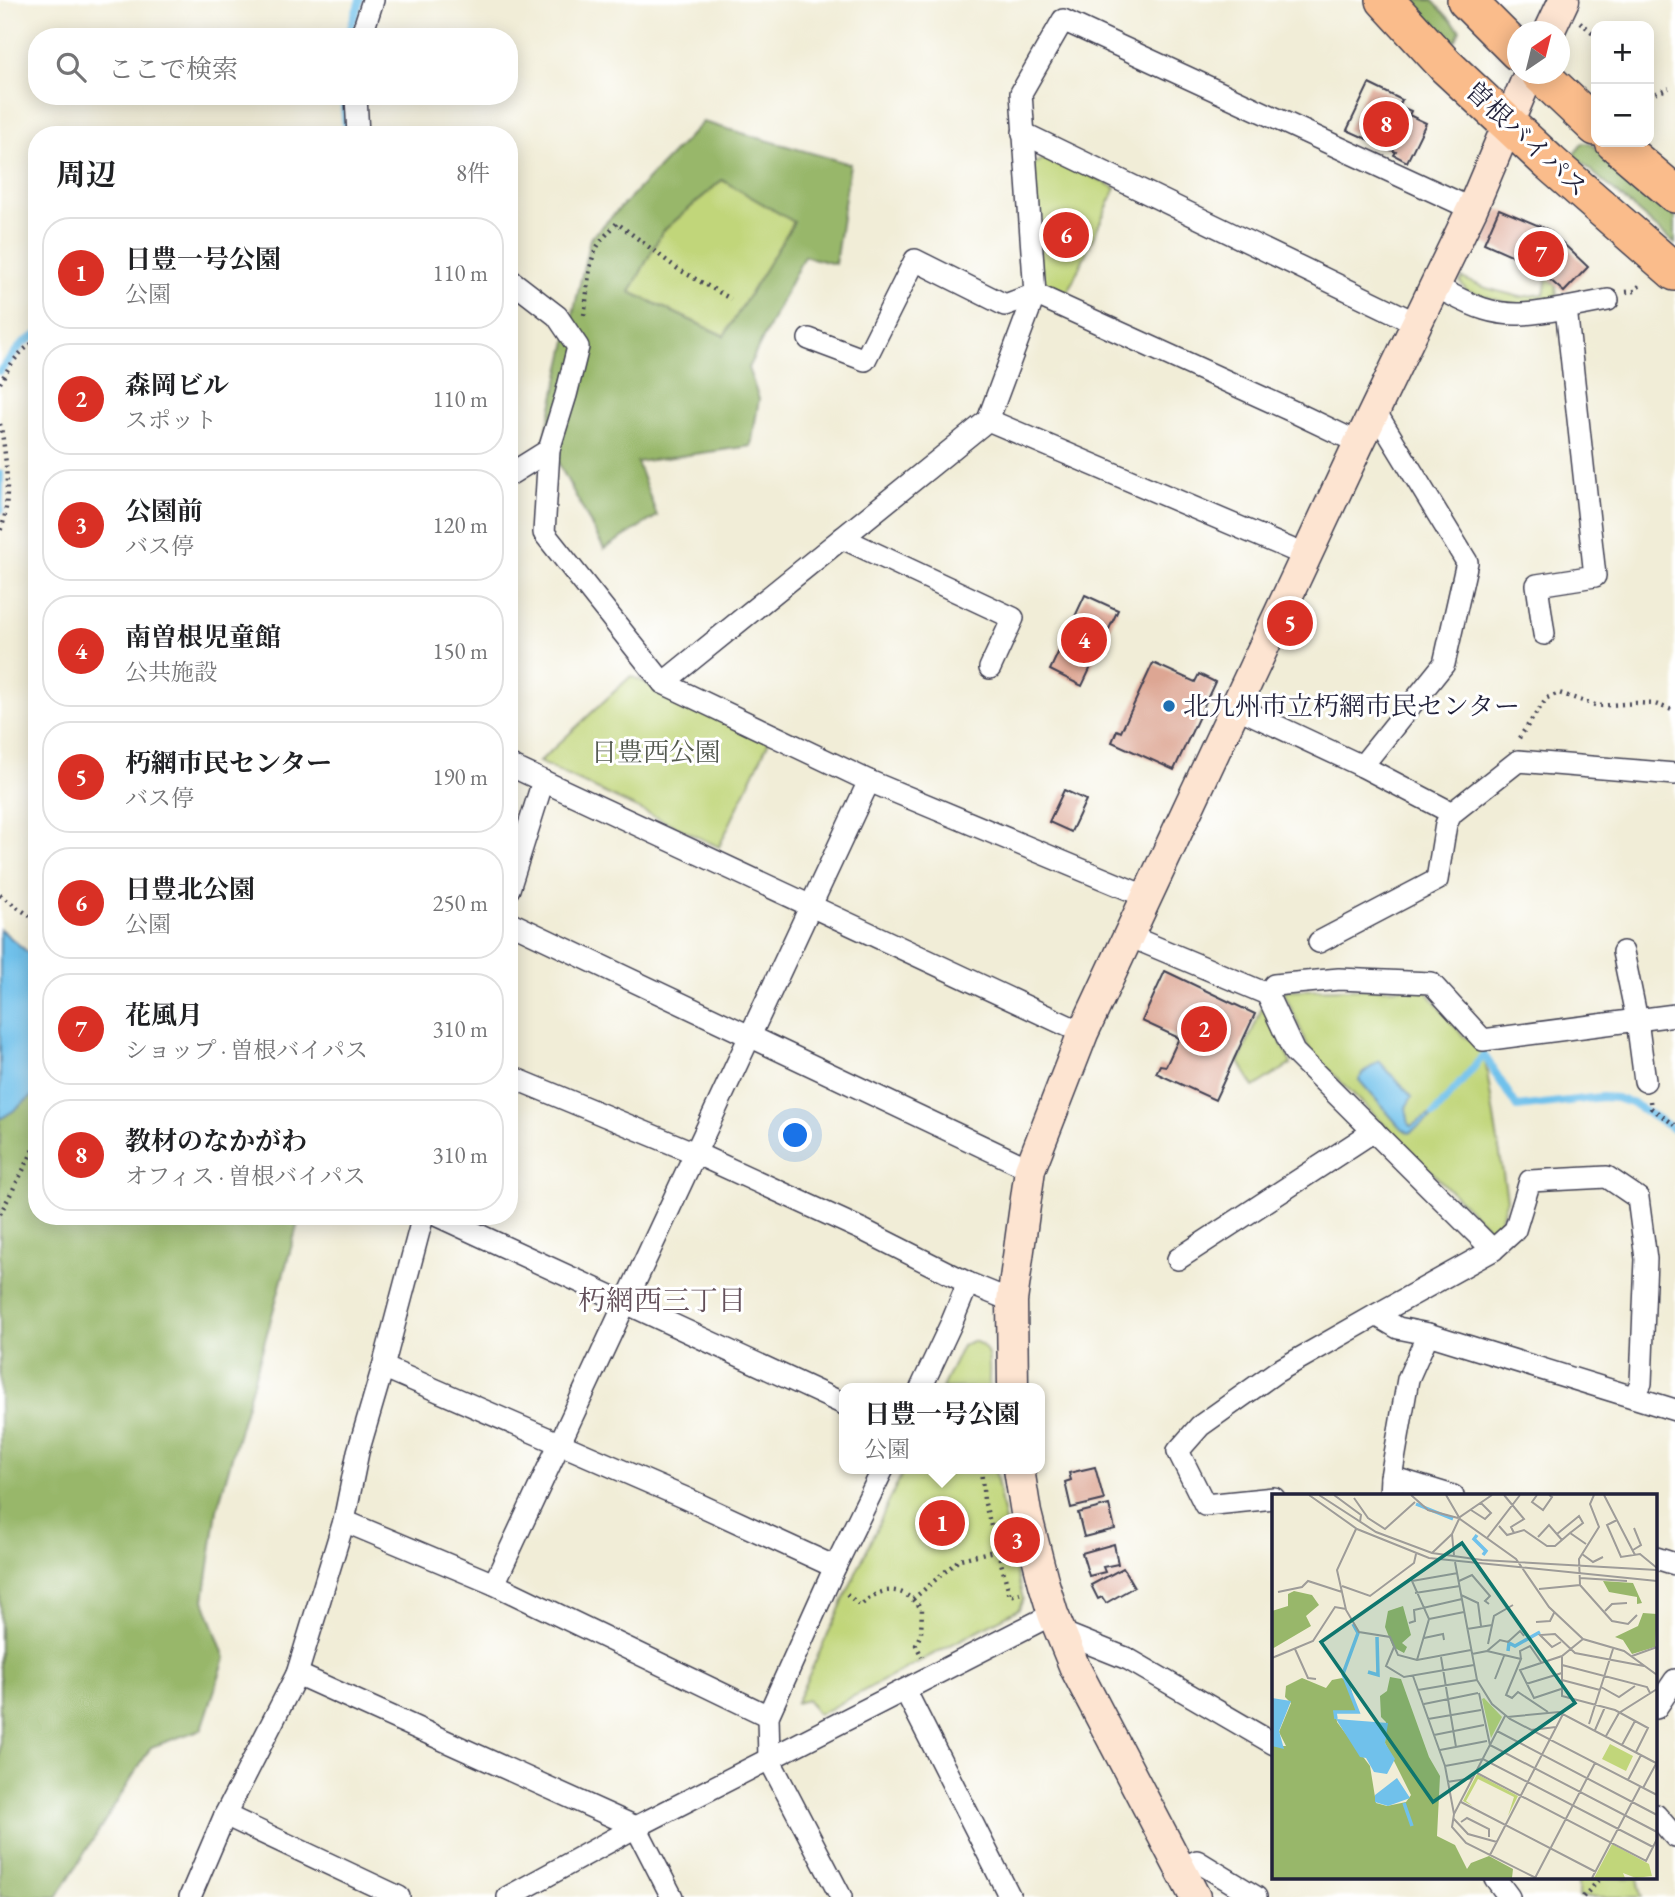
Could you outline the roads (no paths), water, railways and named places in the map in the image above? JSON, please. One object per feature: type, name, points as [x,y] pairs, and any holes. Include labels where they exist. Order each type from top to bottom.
[{"type":"highway","name":"曽根バイパス","points":[[1385,0],[1446,66],[1550,163],[1675,272]]},
{"type":"highway","points":[[1466,0],[1507,42]]},
{"type":"highway","points":[[1551,84],[1591,122]]},
{"type":"highway","points":[[1620,147],[1675,194]]},
{"type":"street","points":[[364,28],[373,0]]},
{"type":"street","points":[[663,682],[988,420],[1035,294],[1021,93],[1063,20],[1472,209]]},
{"type":"street","points":[[1013,1383],[1012,1301],[1030,1170],[1083,1033],[1359,443],[1472,209],[1524,84]]},
{"type":"street","points":[[356,105],[358,126]]},
{"type":"street","points":[[1023,133],[1416,323]]},
{"type":"street","points":[[809,339],[865,360],[915,260],[1005,305],[1035,294],[1359,443]]},
{"type":"street","points":[[518,286],[557,316],[578,347],[549,450],[544,533],[663,682],[869,781],[1147,897]]},
{"type":"street","points":[[1434,286],[1484,309],[1508,314],[1535,314],[1608,300]]},
{"type":"street","points":[[1544,634],[1537,585],[1595,576],[1566,309]]},
{"type":"street","points":[[1362,766],[1444,664],[1467,562],[1375,411]]},
{"type":"street","points":[[988,420],[1307,556]]},
{"type":"street","points":[[518,469],[549,450]]},
{"type":"street","points":[[842,538],[1013,618],[990,668]]},
{"type":"street","points":[[1236,707],[1362,766],[1452,813]]},
{"type":"street","points":[[1319,942],[1437,880],[1446,824],[1452,813],[1518,761],[1675,774]]},
{"type":"street","points":[[518,769],[1083,1033]]},
{"type":"street","points":[[518,860],[543,781]]},
{"type":"street","points":[[494,1584],[869,781]]},
{"type":"street","points":[[518,926],[1030,1170]]},
{"type":"street","points":[[1129,936],[1267,994],[1294,1052],[1493,1250]]},
{"type":"street","points":[[1623,952],[1637,1020],[1645,1081]]},
{"type":"street","points":[[1267,994],[1275,985],[1339,979],[1431,983],[1483,1040],[1675,1015]]},
{"type":"street","points":[[518,1080],[695,1153],[865,1231],[968,1283],[1012,1301]]},
{"type":"street","points":[[1178,1259],[1374,1131]]},
{"type":"street","points":[[1272,1497],[1205,1505],[1178,1451],[1200,1426],[1276,1372],[1493,1250],[1515,1230],[1530,1181],[1607,1177],[1638,1198],[1646,1259],[1641,1382],[1633,1397]]},
{"type":"street","points":[[190,1897],[225,1815],[297,1674],[344,1521],[358,1451],[421,1225]]},
{"type":"street","points":[[457,1225],[839,1402]]},
{"type":"street","points":[[923,1383],[968,1283]]},
{"type":"street","points":[[1376,1315],[1398,1328],[1428,1334],[1675,1410]]},
{"type":"street","points":[[1428,1334],[1408,1379],[1390,1487],[1439,1494]]},
{"type":"street","points":[[383,1367],[685,1498],[831,1576]]},
{"type":"street","points":[[841,1897],[769,1759],[768,1716],[881,1474]]},
{"type":"street","points":[[1020,1474],[1026,1513],[1057,1623],[1074,1668],[1195,1897]]},
{"type":"street","points":[[344,1521],[494,1584],[768,1716]]},
{"type":"street","points":[[1658,1559],[1675,1564]]},
{"type":"street","points":[[508,1897],[636,1827],[933,1676],[1057,1623]]},
{"type":"street","points":[[1057,1623],[1128,1659],[1272,1743]]},
{"type":"street","points":[[297,1674],[636,1827],[672,1897]]},
{"type":"street","points":[[1658,1705],[1675,1680]]},
{"type":"street","points":[[905,1690],[1010,1897]]},
{"type":"street","points":[[225,1815],[399,1897]]},
{"type":"street","points":[[1658,1817],[1675,1837]]},
{"type":"street","points":[[1180,1869],[1197,1861],[1256,1897]]},
{"type":"street","points":[[1496,1880],[1509,1897]]},
{"type":"water","points":[[0,929],[28,952],[28,1099],[0,1119]]},
{"type":"water","points":[[1379,1061],[1412,1097],[1406,1107],[1409,1125],[1434,1112],[1436,1115],[1409,1133],[1399,1126],[1359,1080],[1362,1074]]},
{"type":"waterway","points":[[351,28],[360,0]]},
{"type":"waterway","points":[[344,105],[346,126]]},
{"type":"waterway","points":[[0,371],[28,340]]},
{"type":"waterway","points":[[0,474],[0,510]]},
{"type":"waterway","points":[[1434,1114],[1484,1055],[1517,1107],[1602,1097],[1616,1098],[1634,1104],[1675,1130]]},
{"type":"place","name":"教材のなかがわ","points":[[1386,124]]},
{"type":"place","name":"日豊北公園","points":[[1066,235]]},
{"type":"place","name":"花風月","points":[[1541,254]]},
{"type":"place","name":"朽網市民センター","points":[[1290,623]]},
{"type":"place","name":"南曽根児童館","points":[[1084,640]]},
{"type":"place","name":"北九州市立朽網市民センター","points":[[1169,706]]},
{"type":"place","name":"森岡ビル","points":[[1204,1029]]},
{"type":"place","name":"日豊一号公園","points":[[942,1523]]},
{"type":"place","name":"公園前","points":[[1017,1540]]},
{"type":"district","name":"朽網西三丁目","points":[[662,1300]]},
{"type":"park label","name":"日豊西公園","points":[[656,752]]}]
